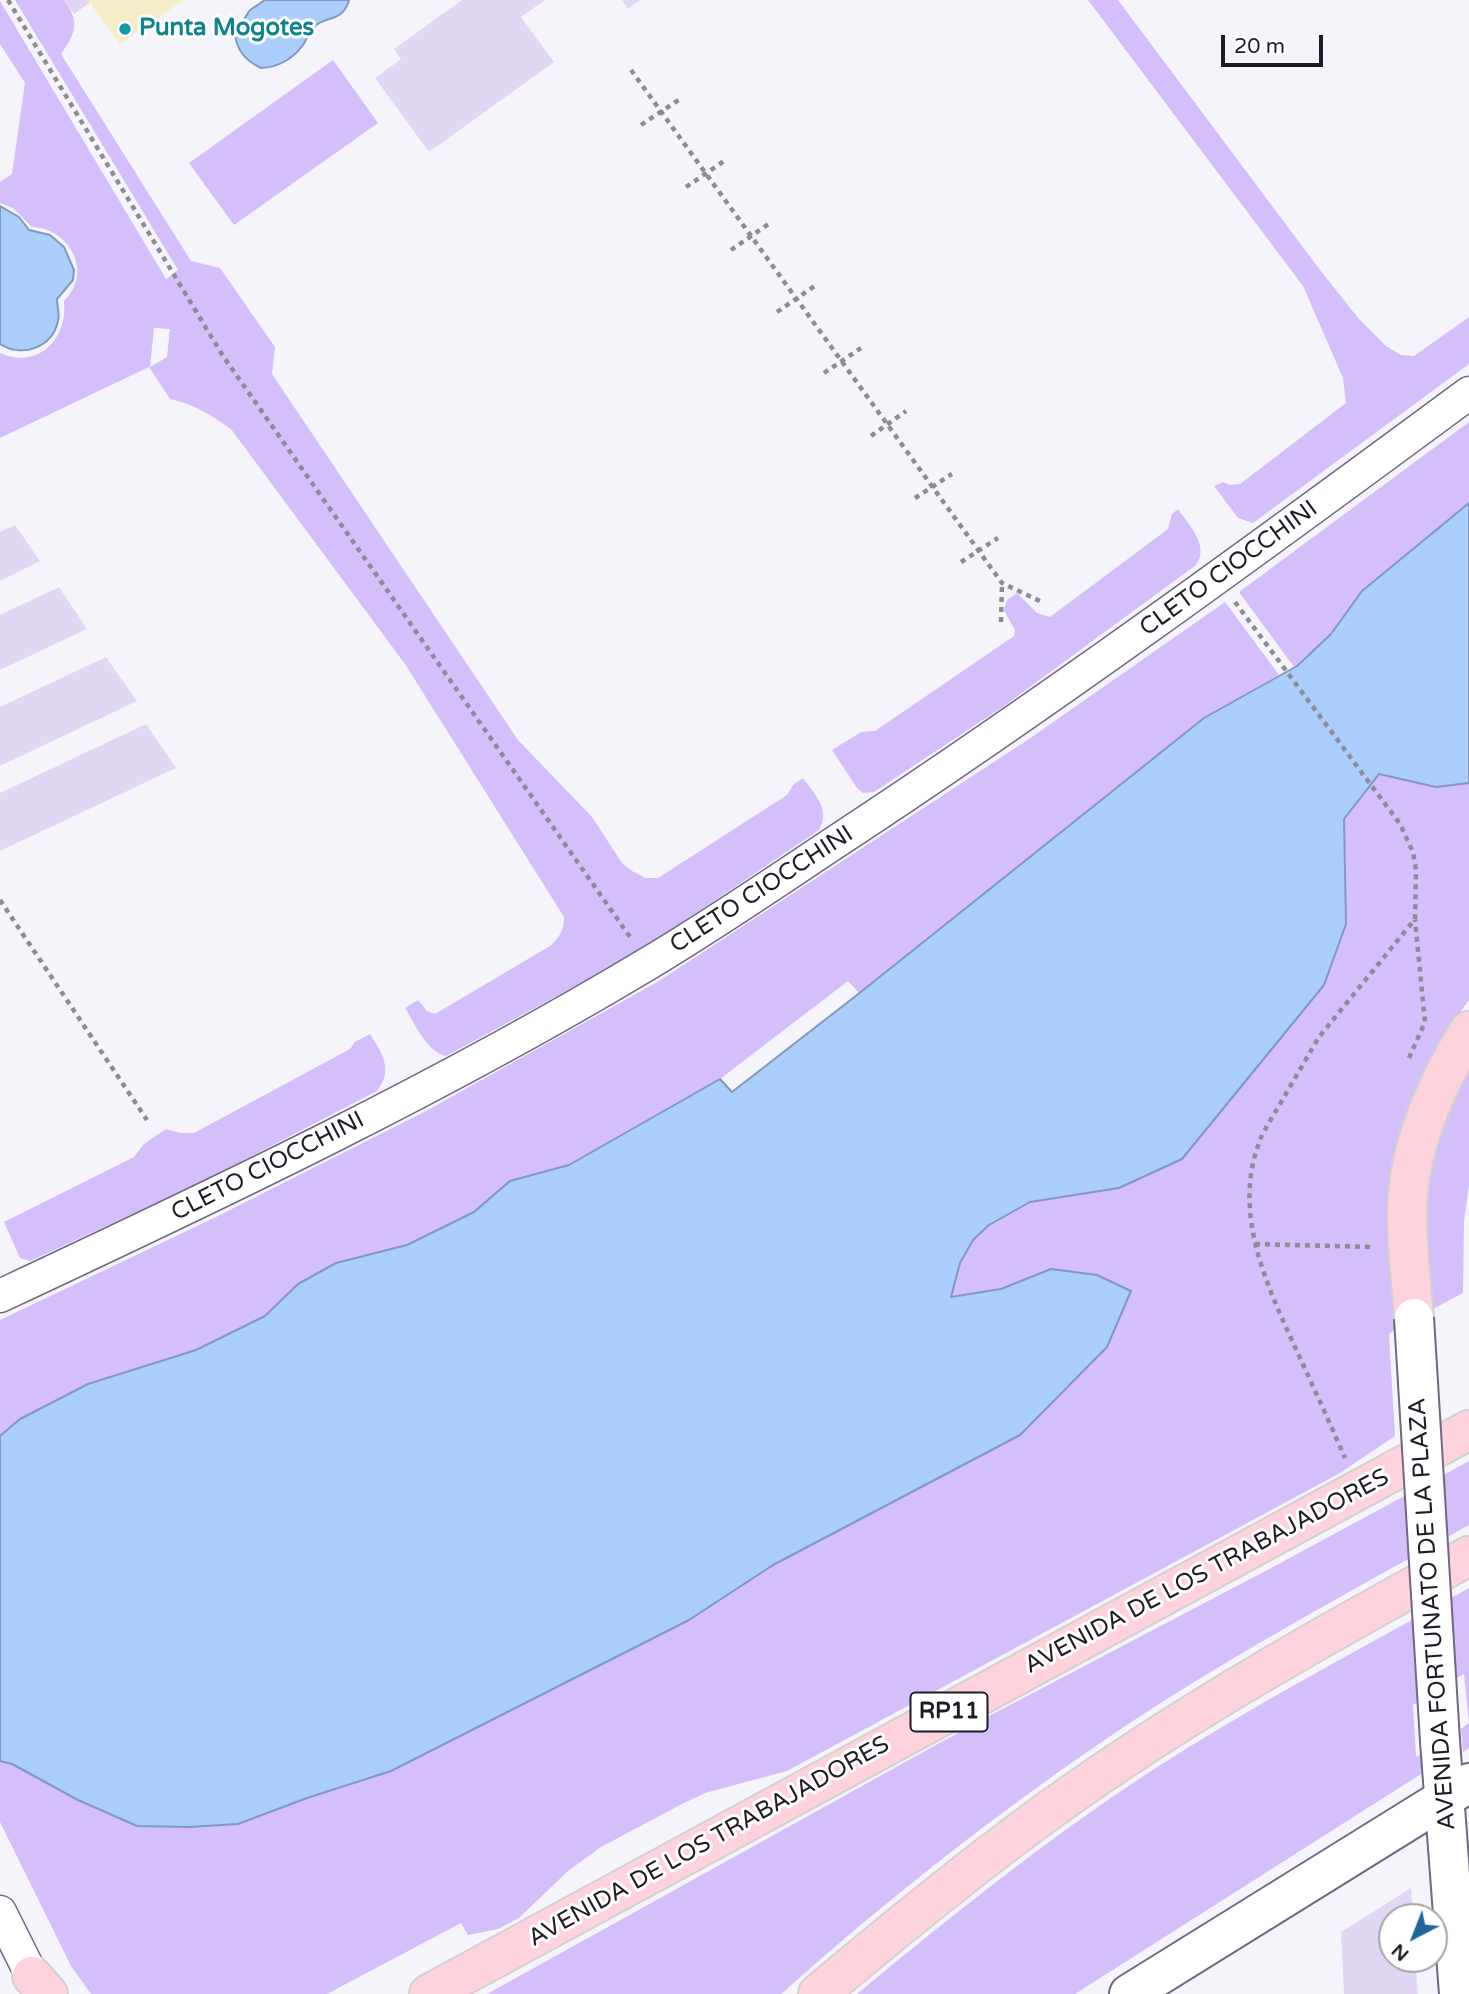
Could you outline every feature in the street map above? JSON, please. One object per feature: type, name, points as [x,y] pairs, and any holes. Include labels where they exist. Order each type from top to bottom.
[{"type":"main road","name":"AVENIDA FORTUNATO DE LA PLAZA","points":[[1459,1994],[1456,1791],[1440,1741],[1408,1206],[1410,1172],[1432,1103],[1469,1031]]},
{"type":"main road","name":"AVENIDA DE LOS TRABAJADORES","points":[[429,1994],[1469,1430]]},
{"type":"main road","points":[[818,1994],[977,1864],[1125,1758],[1217,1699],[1469,1556]]},
{"type":"main road","points":[[1129,1994],[1456,1791]]},
{"type":"street","name":"CLETO CIOCCHINI","points":[[0,1296],[209,1198],[305,1149],[425,1087],[649,963],[1006,729],[1218,578],[1469,393]]},
{"type":"street","points":[[0,1912],[39,1988]]},
{"type":"path","points":[[8,0],[223,356],[649,963]]},
{"type":"path","points":[[631,70],[1002,583],[1044,603]]},
{"type":"path","points":[[641,125],[680,99]]},
{"type":"path","points":[[686,187],[724,161]]},
{"type":"path","points":[[731,250],[770,223]]},
{"type":"path","points":[[777,312],[816,285]]},
{"type":"path","points":[[824,373],[860,348]]},
{"type":"path","points":[[871,436],[906,411]]},
{"type":"path","points":[[915,498],[951,474]]},
{"type":"path","points":[[961,562],[998,538]]},
{"type":"path","points":[[1218,578],[1400,824],[1413,852],[1416,870],[1415,919],[1425,1022],[1408,1062]]},
{"type":"path","points":[[1001,622],[1002,583]]},
{"type":"path","points":[[0,900],[147,1120]]},
{"type":"path","points":[[1360,1490],[1265,1281],[1250,1223],[1250,1187],[1257,1146],[1263,1133],[1320,1037],[1415,919]]},
{"type":"path","points":[[1255,1244],[1371,1247],[1370,1235]]},
{"type":"shaded area","points":[[15,0],[64,0],[72,15],[74,27],[61,54],[191,261],[220,268],[275,347],[272,374],[518,740],[592,817],[622,863],[646,878],[658,878],[787,795],[793,785],[803,778],[817,796],[822,809],[819,830],[640,951],[446,1056],[433,1049],[405,1008],[418,1000],[427,1011],[435,1014],[550,946],[561,933],[564,917],[405,664],[231,429],[202,411],[170,399],[149,367],[0,438],[0,353],[27,357],[48,348],[56,339],[64,315],[64,301],[73,290],[77,277],[77,265],[66,243],[57,235],[32,227],[13,208],[0,203],[0,182],[12,174],[25,83],[0,44],[0,1],[166,279],[178,270]],"holes":[[[154,328],[170,329],[167,357],[150,367]]]},
{"type":"shaded area","points":[[1088,0],[1118,0],[1320,270],[1359,319],[1386,346],[1401,355],[1414,356],[1469,317],[1469,364],[1253,523],[1238,518],[1214,486],[1223,482],[1230,485],[1240,484],[1346,403],[1343,378],[1303,286]]},
{"type":"shaded area","points":[[333,60],[378,123],[234,225],[189,163]]},
{"type":"shaded area","points":[[1469,422],[1469,503],[1362,591],[1331,634],[1294,667],[1239,592]]},
{"type":"shaded area","points":[[1178,509],[1199,543],[1200,558],[1196,565],[1004,706],[874,792],[863,793],[857,788],[832,750],[861,732],[875,731],[1014,636],[1015,630],[1004,610],[1007,600],[1017,593],[1037,613],[1050,617],[1168,529],[1172,514]]},
{"type":"shaded area","points":[[1225,602],[1279,675],[1204,718],[859,993],[848,981],[720,1079],[569,1165],[510,1181],[474,1212],[407,1245],[336,1263],[298,1284],[265,1316],[196,1350],[88,1384],[20,1419],[0,1436],[0,1320],[216,1217],[426,1111],[659,981],[1029,739]]},
{"type":"shaded area","points":[[1379,774],[1436,787],[1469,783],[1469,1000],[1438,1050],[1397,1328],[1389,1334],[1395,1436],[1340,1473],[787,1771],[705,1793],[601,1847],[568,1871],[519,1918],[498,1929],[468,1935],[461,1923],[327,1994],[91,1994],[71,1966],[0,1822],[0,1761],[12,1764],[78,1800],[137,1826],[238,1824],[391,1771],[689,1620],[773,1565],[1020,1435],[1107,1347],[1051,1269],[1001,1289],[950,1297],[960,1263],[973,1240],[989,1225],[1030,1202],[1119,1188],[1346,863],[1344,819]]},
{"type":"shaded area","points":[[370,1034],[382,1055],[385,1069],[385,1076],[377,1091],[198,1184],[30,1261],[20,1258],[4,1222],[134,1157],[144,1144],[166,1129],[194,1133],[350,1049],[355,1042]]},
{"type":"shaded area","points":[[1469,1066],[1469,1185],[1464,1221],[1463,1293],[1433,1309],[1427,1240],[1432,1171],[1446,1118]]},
{"type":"shaded area","points":[[1469,1461],[1469,1525],[1242,1654],[1109,1737],[941,1860],[781,1994],[487,1994],[972,1725]]},
{"type":"shaded area","points":[[1469,1588],[1469,1723],[1464,1674],[1413,1705],[1416,1757],[1425,1751],[1424,1770],[1421,1774],[1075,1994],[857,1994],[1000,1879],[1148,1773],[1266,1701]]},
{"type":"shaded area","points":[[1469,1723],[1469,1748],[1463,1752],[1461,1729]]},
{"type":"sand","name":"Punta Mogotes","points":[[64,0],[184,0],[120,44],[90,3],[74,14]]},
{"type":"water","points":[[265,0],[349,1],[338,16],[315,26],[290,59],[261,68],[243,54],[237,45],[235,33],[250,10]]},
{"type":"water","points":[[0,206],[19,217],[29,230],[50,235],[64,247],[74,270],[73,280],[57,299],[59,318],[55,330],[43,344],[26,350],[0,344]]},
{"type":"water","points":[[1469,503],[1469,783],[1436,787],[1379,774],[1344,819],[1346,924],[1324,985],[1182,1159],[1119,1188],[1030,1202],[989,1225],[973,1240],[960,1263],[951,1297],[1001,1289],[1051,1269],[1097,1275],[1131,1291],[1107,1347],[1020,1435],[773,1565],[689,1620],[391,1771],[238,1824],[137,1826],[78,1800],[12,1764],[0,1761],[0,1436],[20,1419],[88,1384],[196,1350],[265,1316],[298,1284],[336,1263],[407,1245],[474,1212],[510,1181],[569,1165],[720,1079],[732,1092],[1204,718],[1297,666],[1331,634],[1362,591]]},
{"type":"building","points":[[64,0],[88,0],[90,2],[74,14]]},
{"type":"building","points":[[462,0],[545,0],[521,17],[554,62],[429,152],[375,78],[401,59],[394,49]]},
{"type":"building","points":[[622,0],[640,0],[628,9]]},
{"type":"building","points":[[15,525],[40,561],[0,581],[0,532]]},
{"type":"building","points":[[59,587],[87,629],[0,670],[0,615]]},
{"type":"building","points":[[106,657],[137,701],[0,766],[0,707]]},
{"type":"building","points":[[146,724],[176,768],[0,851],[0,793]]},
{"type":"building","points":[[1411,1888],[1412,1903],[1387,1903]]},
{"type":"building","points":[[1378,1909],[1378,1973],[1416,1973],[1418,1994],[1344,1994],[1341,1932]]},
{"type":"place","name":"Punta Mogotes","points":[[125,29]]}]
